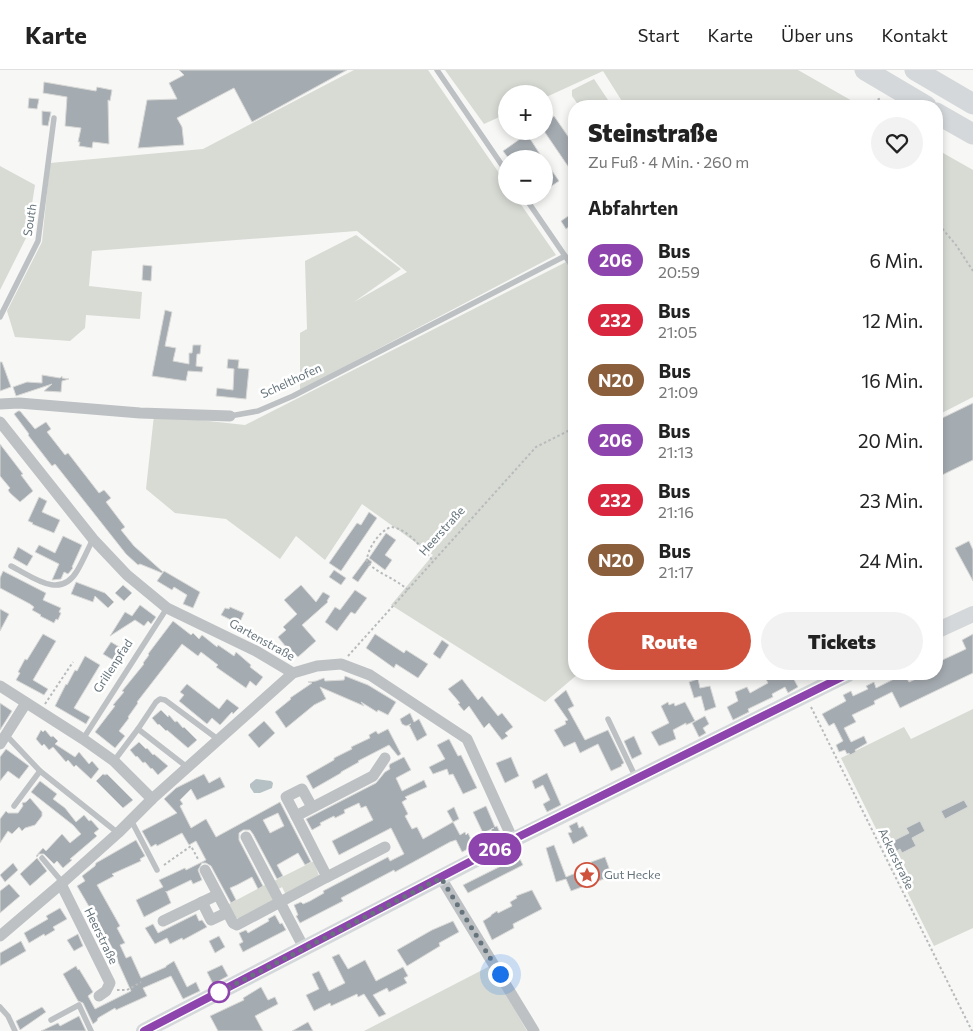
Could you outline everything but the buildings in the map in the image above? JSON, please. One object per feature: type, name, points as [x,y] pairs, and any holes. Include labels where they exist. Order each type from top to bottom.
[{"type":"highway","points":[[865,70],[916,100]]},
{"type":"highway","points":[[915,70],[973,104]]},
{"type":"highway","points":[[943,116],[973,134]]},
{"type":"main road","points":[[943,628],[973,614]]},
{"type":"main road","points":[[144,1031],[512,840],[834,680]]},
{"type":"street","name":"Schelthofen","points":[[0,404],[19,403],[140,413],[230,416]]},
{"type":"street","name":"Gartenstraße","points":[[0,422],[93,539],[128,575],[167,608],[256,651],[293,673],[317,666],[340,664],[370,675],[467,739],[512,840]]},
{"type":"street","points":[[0,936],[62,884],[187,767],[293,673]]},
{"type":"street","points":[[0,686],[83,738],[114,761],[152,799]]},
{"type":"street","points":[[3,740],[26,703]]},
{"type":"street","points":[[296,816],[373,776],[385,758]]},
{"type":"street","points":[[312,807],[302,789],[286,797],[327,877]]},
{"type":"street","points":[[246,837],[304,948]]},
{"type":"street","points":[[205,870],[226,913],[233,924],[238,924],[385,847]]},
{"type":"street","points":[[441,878],[534,1031]]},
{"type":"street","name":"Heerstraße","points":[[62,884],[110,983],[106,991],[99,996]]},
{"type":"street","points":[[163,922],[217,895]]},
{"type":"street","points":[[202,902],[212,920],[226,913]]},
{"type":"lane","points":[[437,70],[498,159]]},
{"type":"lane","name":"South","points":[[0,317],[38,241],[54,118]]},
{"type":"lane","points":[[530,205],[568,260]]},
{"type":"lane","name":"Schelthofen","points":[[230,416],[258,411],[293,396],[565,256]]},
{"type":"lane","points":[[12,566],[48,585],[62,585],[77,572],[93,539]]},
{"type":"lane","name":"Grillenpfad","points":[[83,738],[167,608]]},
{"type":"lane","points":[[114,761],[160,699],[165,700],[219,740]]},
{"type":"lane","points":[[608,720],[636,778]]},
{"type":"lane","points":[[138,729],[187,767]]},
{"type":"lane","points":[[3,740],[118,833]]},
{"type":"lane","points":[[14,806],[40,771]]},
{"type":"lane","points":[[131,820],[158,870]]},
{"type":"lane","points":[[42,858],[62,884]]},
{"type":"lane","points":[[52,1020],[78,1005],[92,1031]]},
{"type":"lane","points":[[0,1007],[8,1016],[16,1031]]},
{"type":"path","points":[[943,229],[973,271]]},
{"type":"path","name":"Heerstraße","points":[[340,664],[536,448],[568,431]]},
{"type":"path","points":[[408,590],[366,562],[367,554],[383,532],[391,527],[399,529],[433,561]]},
{"type":"path","points":[[40,712],[73,662]]},
{"type":"path","name":"Ackerstraße","points":[[805,694],[972,1031]]},
{"type":"path","points":[[158,870],[191,846],[205,870]]},
{"type":"path","points":[[110,983],[118,990],[127,990],[142,982]]},
{"type":"shaded area","points":[[354,70],[428,70],[498,171],[498,205],[521,205],[556,255],[300,390],[300,333],[307,329],[305,261],[356,235],[401,269],[354,302],[407,272],[357,231],[92,251],[89,286],[142,292],[140,319],[86,315],[85,328],[70,341],[15,337],[7,311],[42,242],[50,163],[203,149]]},
{"type":"shaded area","points":[[445,70],[798,70],[850,100],[621,100],[603,71],[553,94],[553,85],[498,85],[498,118],[484,124]]},
{"type":"shaded area","points":[[594,79],[608,100],[575,100],[572,96],[572,90]]},
{"type":"shaded area","points":[[943,153],[973,170],[973,397],[943,412]]},
{"type":"shaded area","points":[[0,166],[35,185],[27,236],[0,290]]},
{"type":"shaded area","points":[[568,261],[568,680],[571,680],[545,702],[391,605],[433,555],[362,504],[325,560],[296,536],[280,559],[226,519],[175,513],[146,489],[154,415],[245,425]]},
{"type":"shaded area","points":[[973,709],[973,928],[934,946],[841,758],[904,727],[911,739]]},
{"type":"shaded area","points":[[256,779],[271,781],[273,783],[272,788],[260,793],[254,793],[250,784]]},
{"type":"shaded area","points":[[314,861],[319,876],[286,895],[282,887],[277,890],[274,881]]},
{"type":"shaded area","points":[[267,884],[275,899],[240,918],[235,918],[227,905]]},
{"type":"shaded area","points":[[490,966],[527,1031],[364,1031]]},
{"type":"bus line","name":"206","points":[[144,1031],[512,840],[835,680]]},
{"type":"place","name":"Gut Hecke","points":[[587,875]]},
{"type":"route","points":[[219,992],[216,994],[441,878],[500,974]]}]
